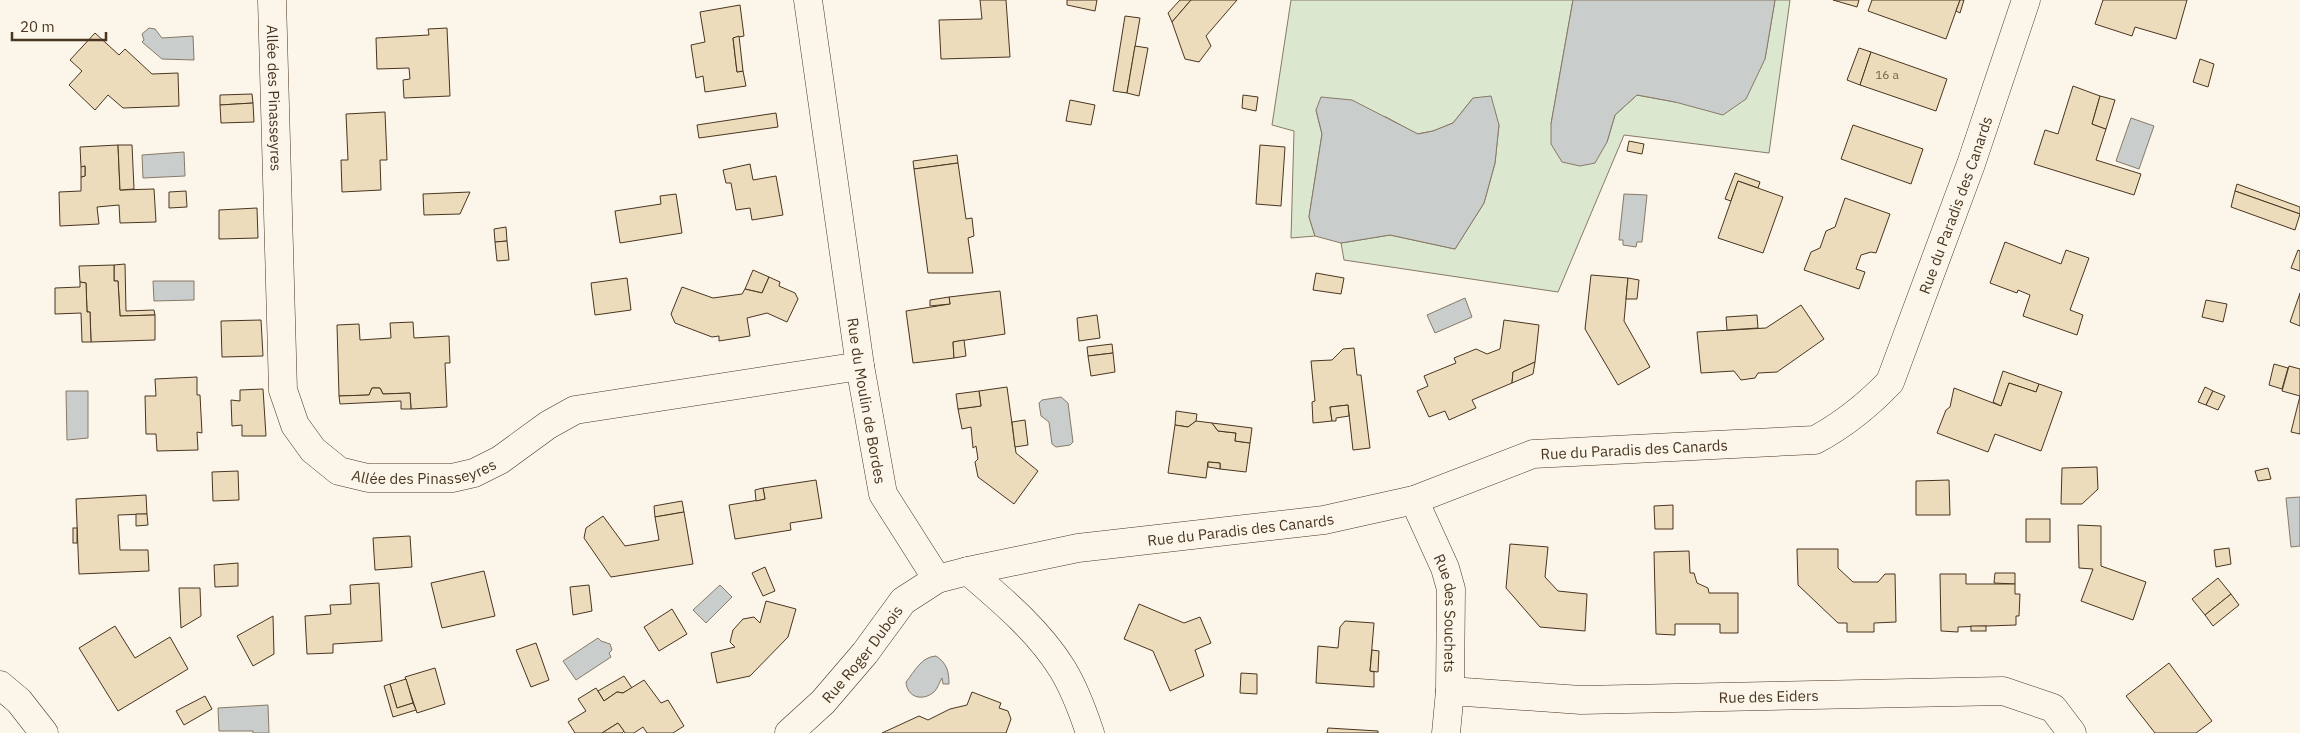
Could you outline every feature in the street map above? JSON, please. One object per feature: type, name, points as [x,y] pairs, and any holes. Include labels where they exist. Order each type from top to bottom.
[{"type":"street","name":"Allée des Pinasseyres","points":[[272,0],[283,390],[295,425],[313,450],[339,470],[368,478],[452,478],[474,472],[500,460],[548,425],[575,410],[860,366]]},
{"type":"street","name":"Rue du Moulin de Bordes","points":[[808,0],[860,366],[883,494],[936,579]]},
{"type":"street","name":"Rue du Paradis des Canards","points":[[968,571],[1078,548],[1324,520],[1414,500],[1533,454],[1815,440],[1840,427],[1867,406],[1890,382],[1970,164],[2026,0]]},
{"type":"street","name":"Rue des Souchets","points":[[1414,500],[1445,568],[1451,589],[1450,691],[1446,733]]},
{"type":"street","points":[[936,579],[968,571],[1007,604],[1057,662],[1082,708],[1090,733]]},
{"type":"street","name":"Rue Roger Dubois","points":[[790,733],[823,702],[865,653],[903,601],[936,579]]},
{"type":"street","points":[[0,685],[19,701],[44,733]]},
{"type":"street","name":"Rue des Eiders","points":[[1450,691],[1581,700],[2003,691],[2053,708],[2072,733]]},
{"type":"green space","points":[[1291,0],[1573,0],[1551,124],[1607,142],[1615,115],[1637,95],[1675,102],[1765,59],[1775,0],[1790,0],[1769,153],[1624,135],[1558,292],[1344,260],[1341,243],[1390,235],[1455,249],[1484,203],[1495,163],[1499,125],[1473,98],[1453,123],[1433,131],[1417,134],[1386,117],[1316,110],[1322,134],[1309,217],[1315,236],[1291,238],[1294,131],[1272,125]]},
{"type":"shaded area","points":[[1573,0],[1775,0],[1765,59],[1746,99],[1723,115],[1675,102],[1637,95],[1615,115],[1607,142],[1595,163],[1580,166],[1562,162],[1551,144],[1551,124]]},
{"type":"shaded area","points":[[149,28],[155,29],[162,38],[193,36],[194,60],[162,59],[142,42],[144,40],[142,34]]},
{"type":"shaded area","points":[[1491,96],[1499,125],[1495,163],[1484,203],[1455,249],[1390,235],[1341,243],[1315,236],[1309,217],[1322,134],[1316,110],[1321,97],[1352,100],[1418,134],[1433,131],[1453,123],[1473,98]]},
{"type":"shaded area","points":[[2131,118],[2154,126],[2139,169],[2116,161]]},
{"type":"shaded area","points":[[184,152],[185,176],[143,178],[142,155]]},
{"type":"shaded area","points":[[1624,194],[1647,195],[1642,242],[1637,242],[1636,247],[1623,245],[1623,240],[1619,240]]},
{"type":"shaded area","points":[[153,281],[194,281],[194,300],[154,301]]},
{"type":"shaded area","points":[[1465,298],[1472,317],[1435,333],[1427,315]]},
{"type":"shaded area","points":[[66,391],[88,391],[88,438],[67,440]]},
{"type":"shaded area","points":[[1061,397],[1068,403],[1073,442],[1070,445],[1056,447],[1052,444],[1049,422],[1041,416],[1039,403],[1042,400]]},
{"type":"shaded area","points":[[2300,497],[2300,546],[2291,547],[2286,498]]},
{"type":"shaded area","points":[[720,585],[732,597],[706,623],[693,610]]},
{"type":"shaded area","points":[[598,638],[610,644],[612,650],[609,653],[611,657],[576,680],[563,661]]},
{"type":"shaded area","points":[[936,656],[947,668],[949,684],[943,684],[942,678],[934,692],[929,695],[920,697],[912,694],[906,682],[922,662]]},
{"type":"shaded area","points":[[268,705],[269,733],[219,731],[218,708]]},
{"type":"building","points":[[980,0],[1006,0],[1010,57],[941,59],[939,20],[982,19]]},
{"type":"building","points":[[1067,0],[1097,0],[1095,11],[1067,5]]},
{"type":"building","points":[[1180,0],[1191,0],[1172,22],[1168,13]]},
{"type":"building","points":[[1191,0],[1237,0],[1206,36],[1211,46],[1199,62],[1185,59],[1172,22]]},
{"type":"building","points":[[1833,0],[1859,0],[1857,7]]},
{"type":"building","points":[[1872,0],[1960,0],[1946,39],[1868,11]]},
{"type":"building","points":[[1960,0],[1964,0],[1960,13],[1956,11]]},
{"type":"building","points":[[2103,0],[2187,0],[2176,39],[2135,27],[2132,36],[2095,24]]},
{"type":"building","points":[[740,5],[744,36],[733,38],[737,72],[743,71],[746,86],[705,92],[703,76],[696,78],[691,45],[705,42],[700,12]]},
{"type":"building","points":[[1125,16],[1140,18],[1127,93],[1113,91]]},
{"type":"building","points":[[447,28],[450,96],[404,98],[403,80],[410,79],[409,68],[377,69],[376,38],[429,35],[428,29]]},
{"type":"building","points":[[95,33],[119,55],[125,49],[152,74],[178,73],[179,106],[123,108],[108,95],[95,110],[69,85],[82,71],[70,60]]},
{"type":"building","points":[[739,36],[743,71],[737,72],[733,38]]},
{"type":"building","points":[[1135,46],[1148,48],[1139,96],[1127,93]]},
{"type":"building","points":[[1859,48],[1871,52],[1860,85],[1847,80]]},
{"type":"building","points":[[1871,52],[1947,79],[1936,111],[1860,85]]},
{"type":"building","points":[[2200,59],[2214,64],[2208,87],[2193,82]]},
{"type":"building","points":[[2073,86],[2100,96],[2092,124],[2106,129],[2096,160],[2141,174],[2134,195],[2034,164],[2045,130],[2058,134]]},
{"type":"building","points":[[252,94],[253,103],[220,105],[220,95]]},
{"type":"building","points":[[1243,95],[1258,97],[1256,111],[1242,108]]},
{"type":"building","points":[[2100,96],[2115,100],[2106,129],[2092,124]]},
{"type":"building","points":[[1070,100],[1095,105],[1091,125],[1066,121]]},
{"type":"building","points":[[253,103],[254,122],[221,123],[220,105]]},
{"type":"building","points":[[385,112],[387,160],[380,160],[381,190],[342,192],[341,160],[348,160],[346,114]]},
{"type":"building","points":[[776,113],[778,127],[699,138],[697,125]]},
{"type":"building","points":[[1853,125],[1923,149],[1911,184],[1841,159]]},
{"type":"building","points":[[1629,141],[1644,144],[1642,154],[1627,151]]},
{"type":"building","points":[[118,145],[120,190],[154,189],[156,222],[120,223],[119,205],[97,207],[99,224],[60,226],[59,192],[81,191],[81,177],[85,176],[85,166],[81,167],[80,147]]},
{"type":"building","points":[[118,145],[132,145],[134,189],[120,190]]},
{"type":"building","points":[[1260,145],[1285,147],[1281,206],[1256,204]]},
{"type":"building","points":[[957,155],[958,163],[914,169],[913,161]]},
{"type":"building","points":[[958,163],[966,219],[972,218],[974,236],[968,238],[973,273],[928,273],[914,169]]},
{"type":"building","points":[[750,164],[753,180],[776,176],[783,215],[752,220],[750,208],[736,210],[731,183],[726,183],[723,170]]},
{"type":"building","points":[[85,166],[85,176],[81,177],[81,167]]},
{"type":"building","points":[[1735,173],[1760,182],[1758,188],[1738,181],[1731,201],[1725,199]]},
{"type":"building","points":[[1738,181],[1783,197],[1763,253],[1718,238]]},
{"type":"building","points":[[2237,184],[2300,207],[2300,214],[2235,191]]},
{"type":"building","points":[[186,191],[187,207],[169,208],[169,192]]},
{"type":"building","points":[[2235,191],[2300,214],[2295,230],[2231,207]]},
{"type":"building","points":[[470,192],[460,214],[424,215],[423,194]]},
{"type":"building","points":[[676,194],[682,233],[620,243],[615,211],[661,204],[660,196]]},
{"type":"building","points":[[1845,198],[1890,214],[1876,253],[1871,252],[1861,255],[1856,269],[1865,272],[1859,289],[1804,270],[1811,252],[1820,248],[1826,231],[1835,227]]},
{"type":"building","points":[[257,208],[258,238],[219,239],[219,210]]},
{"type":"building","points":[[506,227],[507,241],[495,242],[494,229]]},
{"type":"building","points":[[507,241],[509,260],[497,261],[495,242]]},
{"type":"building","points":[[2005,242],[2061,264],[2066,250],[2089,258],[2070,310],[2083,315],[2077,335],[2023,316],[2030,295],[2018,290],[2017,293],[1990,283]]},
{"type":"building","points":[[2298,250],[2300,251],[2300,271],[2291,268]]},
{"type":"building","points":[[125,264],[126,311],[154,310],[155,315],[120,316],[118,281],[114,281],[114,265]]},
{"type":"building","points":[[114,265],[114,281],[118,281],[120,316],[155,315],[155,340],[91,342],[90,312],[87,312],[86,283],[80,282],[79,266]]},
{"type":"building","points":[[753,270],[769,277],[762,293],[745,289]]},
{"type":"building","points":[[1316,273],[1344,278],[1341,294],[1313,290]]},
{"type":"building","points":[[1591,275],[1628,278],[1624,321],[1650,367],[1618,385],[1585,329]]},
{"type":"building","points":[[769,277],[780,282],[779,286],[795,293],[798,299],[787,322],[767,313],[747,318],[750,336],[719,341],[719,336],[712,337],[675,323],[671,314],[682,287],[713,298],[742,294],[745,289],[762,293]]},
{"type":"building","points":[[627,278],[631,310],[595,315],[591,283]]},
{"type":"building","points":[[1628,278],[1639,280],[1637,299],[1626,299]]},
{"type":"building","points":[[80,282],[86,283],[87,312],[90,312],[91,342],[82,342],[81,313],[55,314],[55,288],[80,287]]},
{"type":"building","points":[[1000,291],[1005,334],[953,342],[954,358],[913,363],[906,311],[950,304],[949,297]]},
{"type":"building","points":[[2300,293],[2300,326],[2290,322]]},
{"type":"building","points":[[949,297],[950,304],[930,306],[930,300]]},
{"type":"building","points":[[2206,300],[2227,304],[2223,322],[2202,317]]},
{"type":"building","points":[[1801,305],[1824,339],[1777,372],[1758,373],[1755,378],[1741,380],[1734,371],[1701,373],[1697,332],[1766,328]]},
{"type":"building","points":[[1097,315],[1100,338],[1079,341],[1077,318]]},
{"type":"building","points":[[1757,315],[1758,328],[1727,330],[1726,317]]},
{"type":"building","points":[[261,320],[263,356],[222,357],[221,321]]},
{"type":"building","points":[[1504,320],[1539,325],[1535,362],[1513,372],[1512,383],[1472,400],[1476,408],[1449,420],[1445,411],[1429,417],[1417,391],[1428,386],[1424,376],[1456,363],[1454,358],[1476,349],[1487,354],[1500,349]]},
{"type":"building","points":[[413,322],[414,338],[449,336],[450,363],[445,363],[447,407],[411,409],[410,393],[383,394],[380,388],[372,388],[369,395],[339,396],[337,325],[359,324],[360,340],[391,338],[390,323]]},
{"type":"building","points":[[964,340],[966,356],[954,358],[953,342]]},
{"type":"building","points":[[1112,344],[1113,353],[1088,356],[1087,347]]},
{"type":"building","points":[[1354,348],[1357,375],[1361,375],[1370,448],[1353,450],[1348,405],[1330,407],[1332,421],[1313,423],[1312,402],[1315,401],[1311,361],[1332,360],[1343,349]]},
{"type":"building","points":[[1113,353],[1115,372],[1091,376],[1088,356]]},
{"type":"building","points":[[1535,362],[1533,374],[1512,383],[1513,372]]},
{"type":"building","points":[[2274,364],[2288,368],[2282,389],[2269,385]]},
{"type":"building","points":[[2289,366],[2300,369],[2300,396],[2282,391]]},
{"type":"building","points":[[2003,371],[2039,384],[2036,392],[2009,383],[2001,406],[1993,402]]},
{"type":"building","points":[[197,377],[197,395],[200,395],[202,433],[197,432],[198,450],[157,451],[156,434],[146,434],[145,396],[156,396],[155,379]]},
{"type":"building","points":[[2009,383],[2036,392],[2039,384],[2062,392],[2041,451],[1995,434],[1988,452],[1937,433],[1946,410],[1950,407],[1954,388],[2001,406]]},
{"type":"building","points":[[1007,387],[1016,453],[1038,471],[1014,504],[978,477],[975,462],[978,459],[976,446],[973,448],[971,427],[962,429],[958,409],[981,406],[979,391]]},
{"type":"building","points":[[2205,387],[2213,391],[2206,405],[2198,402]]},
{"type":"building","points":[[372,388],[380,388],[383,394],[410,393],[411,409],[401,409],[401,401],[340,404],[339,396],[369,395]]},
{"type":"building","points":[[263,389],[266,436],[242,436],[242,425],[232,426],[231,400],[240,401],[240,390]]},
{"type":"building","points":[[979,391],[981,406],[958,409],[956,394]]},
{"type":"building","points":[[2213,391],[2225,396],[2218,410],[2206,405]]},
{"type":"building","points":[[2300,396],[2300,434],[2291,432]]},
{"type":"building","points":[[1348,405],[1349,416],[1336,418],[1336,421],[1332,421],[1330,407]]},
{"type":"building","points":[[1176,411],[1197,414],[1196,421],[1188,427],[1175,425]]},
{"type":"building","points":[[1025,420],[1028,445],[1015,447],[1012,422]]},
{"type":"building","points":[[1196,421],[1212,423],[1218,431],[1236,433],[1235,441],[1250,443],[1246,472],[1220,469],[1220,463],[1208,462],[1206,478],[1168,473],[1175,425],[1188,427]]},
{"type":"building","points":[[1212,423],[1252,428],[1250,443],[1235,441],[1236,433],[1218,431]]},
{"type":"building","points":[[1208,462],[1220,463],[1220,469],[1208,467]]},
{"type":"building","points":[[2097,467],[2098,489],[2082,504],[2061,504],[2062,468]]},
{"type":"building","points":[[2268,468],[2271,479],[2258,481],[2255,471]]},
{"type":"building","points":[[238,471],[239,500],[213,501],[212,472]]},
{"type":"building","points":[[816,480],[822,518],[790,523],[791,530],[735,539],[729,505],[765,499],[763,488]]},
{"type":"building","points":[[1949,480],[1950,515],[1916,515],[1916,481]]},
{"type":"building","points":[[763,488],[765,499],[756,501],[755,490]]},
{"type":"building","points":[[146,495],[147,514],[118,515],[120,550],[148,550],[149,571],[79,574],[76,499]]},
{"type":"building","points":[[682,501],[684,512],[655,517],[654,506]]},
{"type":"building","points":[[1673,505],[1673,529],[1655,529],[1654,506]]},
{"type":"building","points":[[684,512],[693,564],[611,577],[584,538],[586,528],[603,516],[625,546],[659,540],[655,517]]},
{"type":"building","points":[[136,514],[147,514],[148,525],[136,526]]},
{"type":"building","points":[[2026,519],[2050,519],[2050,542],[2026,542]]},
{"type":"building","points":[[2078,525],[2101,526],[2101,566],[2146,582],[2133,620],[2081,601],[2093,569],[2079,568]]},
{"type":"building","points":[[73,528],[77,528],[77,543],[73,543]]},
{"type":"building","points":[[410,536],[412,567],[375,570],[373,538]]},
{"type":"building","points":[[1510,544],[1548,547],[1545,577],[1558,591],[1587,594],[1585,631],[1540,627],[1506,588]]},
{"type":"building","points":[[2229,548],[2231,564],[2216,567],[2214,550]]},
{"type":"building","points":[[1797,549],[1838,549],[1838,568],[1853,582],[1878,582],[1885,574],[1895,574],[1896,622],[1874,623],[1874,632],[1847,632],[1847,623],[1838,623],[1798,585]]},
{"type":"building","points":[[1689,551],[1690,573],[1694,573],[1697,583],[1708,588],[1709,593],[1738,593],[1738,633],[1720,633],[1720,624],[1675,624],[1675,635],[1656,634],[1654,552]]},
{"type":"building","points":[[238,563],[238,586],[215,587],[214,565]]},
{"type":"building","points":[[765,567],[775,591],[763,596],[752,573]]},
{"type":"building","points":[[484,571],[495,616],[442,628],[431,583]]},
{"type":"building","points":[[1995,573],[2015,573],[2015,584],[1994,583]]},
{"type":"building","points":[[1940,574],[1966,574],[1966,584],[2015,584],[2015,594],[2020,594],[2019,616],[2016,616],[2016,625],[1958,627],[1958,632],[1941,631]]},
{"type":"building","points":[[2218,578],[2231,594],[2205,615],[2192,599]]},
{"type":"building","points":[[379,583],[382,641],[333,644],[333,653],[307,654],[305,616],[331,614],[330,605],[351,604],[350,585]]},
{"type":"building","points":[[589,585],[592,611],[573,615],[570,587]]},
{"type":"building","points":[[179,588],[200,588],[201,616],[181,628]]},
{"type":"building","points":[[2231,594],[2239,605],[2213,626],[2205,615]]},
{"type":"building","points":[[766,601],[796,609],[788,637],[750,676],[717,683],[711,653],[735,647],[730,642],[733,630],[743,619],[754,617],[760,623]]},
{"type":"building","points":[[1139,604],[1184,623],[1200,617],[1211,643],[1195,650],[1204,676],[1170,691],[1153,651],[1124,639]]},
{"type":"building","points":[[672,609],[687,634],[659,651],[644,627]]},
{"type":"building","points":[[273,616],[274,654],[253,666],[237,636]]},
{"type":"building","points":[[1345,621],[1374,623],[1370,671],[1374,672],[1374,687],[1316,683],[1318,646],[1338,648],[1340,627]]},
{"type":"building","points":[[115,626],[135,658],[170,637],[188,669],[118,711],[79,648]]},
{"type":"building","points":[[1971,626],[1986,626],[1986,631],[1971,631]]},
{"type":"building","points":[[536,643],[549,680],[531,687],[516,650]]},
{"type":"building","points":[[1372,650],[1379,651],[1378,672],[1370,671]]},
{"type":"building","points":[[2169,663],[2212,721],[2196,733],[2155,733],[2126,696]]},
{"type":"building","points":[[435,668],[445,704],[417,713],[405,677]]},
{"type":"building","points":[[1241,673],[1257,674],[1257,694],[1240,693]]},
{"type":"building","points":[[624,676],[632,688],[623,693],[617,692],[604,701],[598,691]]},
{"type":"building","points":[[406,679],[413,703],[397,708],[390,684]]},
{"type":"building","points":[[644,680],[661,703],[668,700],[684,726],[673,733],[647,733],[643,727],[634,733],[625,733],[618,723],[602,733],[575,733],[568,722],[586,711],[578,699],[596,688],[604,701],[617,692],[623,693]]},
{"type":"building","points":[[390,684],[397,708],[413,703],[416,710],[393,717],[384,686]]},
{"type":"building","points":[[972,692],[1001,703],[999,708],[1008,711],[1011,719],[1006,733],[882,733],[919,716],[928,720],[950,709],[967,705]]},
{"type":"building","points":[[205,696],[212,709],[184,725],[176,711]]},
{"type":"building","points":[[618,723],[624,731],[622,733],[602,733]]},
{"type":"building","points":[[1328,728],[1378,731],[1378,733],[1327,733]]}]
